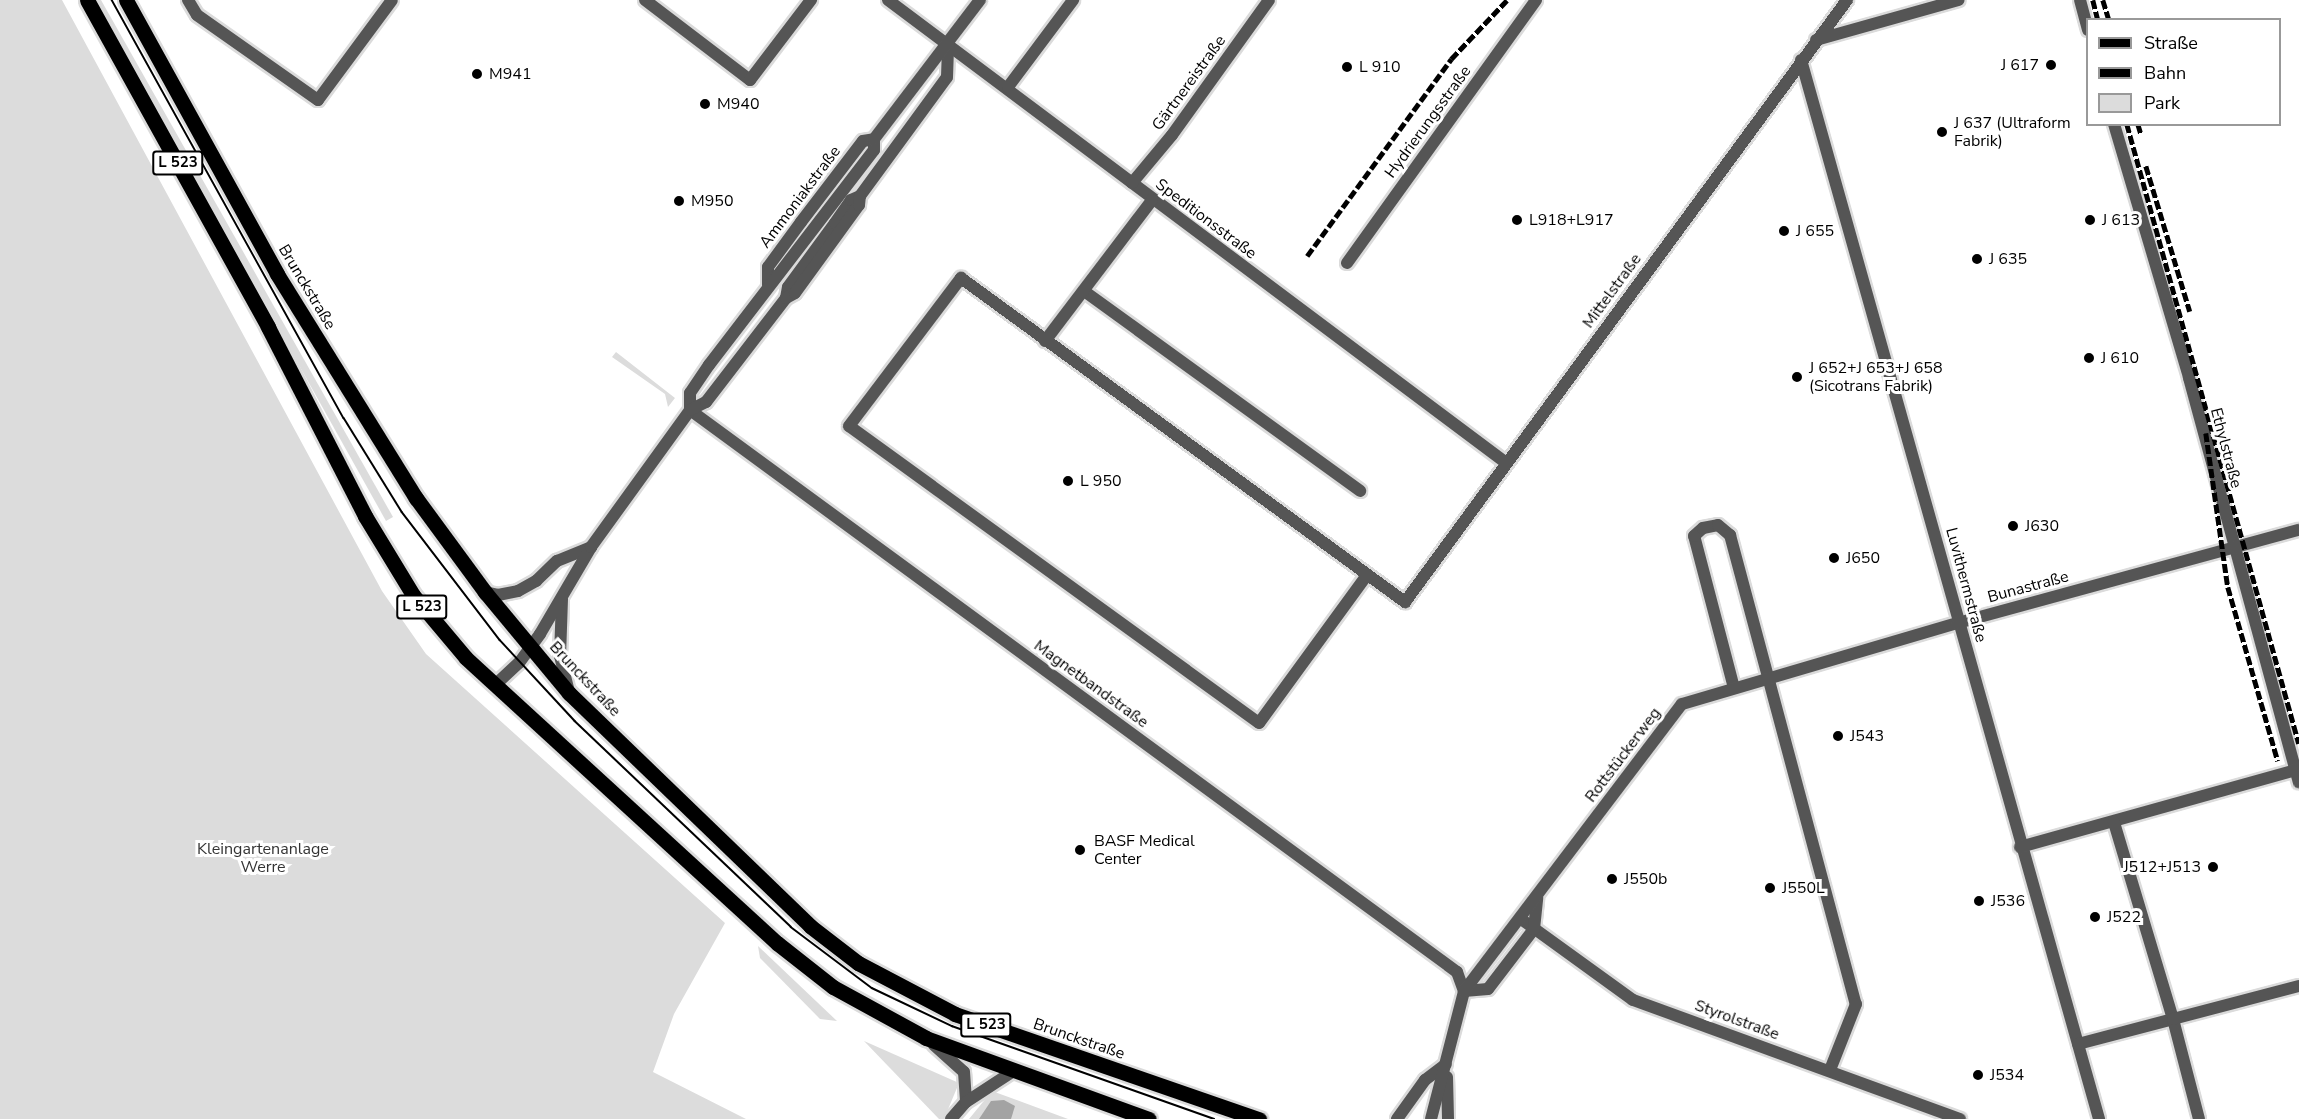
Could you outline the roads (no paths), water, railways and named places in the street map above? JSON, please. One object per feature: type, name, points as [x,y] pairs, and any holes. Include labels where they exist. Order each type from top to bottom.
[{"type":"main road","name":"L 523","points":[[87,0],[396,569],[436,624],[495,685],[806,967],[862,1006],[926,1038],[1149,1119]]},
{"type":"main road","name":"Brunckstraße","points":[[126,0],[277,274],[416,498],[485,592],[570,693],[810,926],[858,963],[955,1014],[1259,1119]]},
{"type":"street","points":[[188,0],[197,15],[318,100],[392,0]]},
{"type":"street","points":[[645,0],[750,80],[811,0]]},
{"type":"street","name":"Speditionsstraße","points":[[888,0],[948,42],[1152,200],[1505,462]]},
{"type":"street","name":"Ammoniakstraße","points":[[874,144],[980,0]]},
{"type":"street","points":[[1008,87],[1073,0]]},
{"type":"street","name":"Gärtnereistraße","points":[[1132,183],[1172,135],[1269,0]]},
{"type":"street","name":"Hydrierungsstraße","points":[[1347,263],[1536,0]]},
{"type":"street","name":"Mittelstraße","points":[[1367,576],[1405,602],[1505,462],[1847,0]]},
{"type":"street","points":[[1816,40],[1958,0]]},
{"type":"street","points":[[2080,0],[2086,22]]},
{"type":"street","name":"Ammoniakstraße","points":[[495,685],[530,647],[591,548],[690,410],[706,402],[786,298],[795,293],[859,205],[860,196],[947,77],[948,42]]},
{"type":"street","name":"Luvithermstraße","points":[[1801,60],[1915,454],[1958,623],[2098,1119]]},
{"type":"street","name":"Ethylstraße","points":[[2115,126],[2236,547],[2297,776]]},
{"type":"street","name":"Ammoniakstraße","points":[[690,410],[690,393],[768,285],[768,267],[863,141],[897,145]]},
{"type":"street","points":[[1045,341],[1152,200]]},
{"type":"street","points":[[961,278],[1045,341],[1367,576],[1259,723],[849,426],[961,278]]},
{"type":"street","points":[[768,285],[786,298]]},
{"type":"street","points":[[1084,291],[1360,491]]},
{"type":"street","name":"Magnetbandstraße","points":[[690,410],[1457,972],[1464,991]]},
{"type":"street","points":[[1734,688],[1694,536],[1703,528],[1718,525],[1730,535],[1856,1004],[1830,1070]]},
{"type":"street","name":"Bunastraße","points":[[1767,679],[1958,623],[2299,530]]},
{"type":"street","points":[[485,592],[498,595],[518,591],[536,581],[557,561],[591,548]]},
{"type":"street","points":[[562,596],[560,656],[570,693]]},
{"type":"street","name":"Rottstückerweg","points":[[1431,1119],[1464,991],[1521,919],[1682,704],[1767,679]]},
{"type":"street","points":[[2020,847],[2297,776]]},
{"type":"street","points":[[2114,822],[2173,1019],[2199,1119]]},
{"type":"street","points":[[1464,991],[1488,989],[1534,929],[1537,897]]},
{"type":"street","name":"Styrolstraße","points":[[1521,919],[1633,1000],[1960,1119]]},
{"type":"street","points":[[2078,1044],[2299,986]]},
{"type":"street","points":[[926,1038],[964,1072],[966,1102]]},
{"type":"street","points":[[1397,1119],[1425,1080],[1446,1064]]},
{"type":"street","points":[[1446,1064],[1448,1119]]},
{"type":"street","points":[[951,1119],[966,1102],[1015,1070]]},
{"type":"tram line","points":[[112,0],[344,418],[402,512],[500,640],[575,721],[791,927],[872,988],[952,1026],[1214,1119]]},
{"type":"railway","points":[[1307,256],[1451,59],[1507,0]]},
{"type":"railway","points":[[2093,0],[2098,18]]},
{"type":"railway","points":[[2103,0],[2108,18]]},
{"type":"railway","points":[[2128,126],[2299,744]]},
{"type":"railway","points":[[2139,126],[2141,134]]},
{"type":"railway","points":[[2146,166],[2190,312]]},
{"type":"railway","points":[[2206,433],[2228,587],[2278,761]]},
{"type":"place","name":"J 617","points":[[2051,65]]},
{"type":"place","name":"L 910","points":[[1347,67]]},
{"type":"place","name":"M941","points":[[477,74]]},
{"type":"place","name":"M940","points":[[705,104]]},
{"type":"place","name":"J 637 (Ultraform Fabrik)","points":[[1942,132]]},
{"type":"place","name":"M950","points":[[679,201]]},
{"type":"place","name":"L918+L917","points":[[1517,220]]},
{"type":"place","name":"J 613","points":[[2090,220]]},
{"type":"place","name":"J 655","points":[[1784,231]]},
{"type":"place","name":"J 635","points":[[1977,259]]},
{"type":"place","name":"J 610","points":[[2089,358]]},
{"type":"place","name":"J 652+J 653+J 658 (Sicotrans Fabrik)","points":[[1797,377]]},
{"type":"place","name":"L 950","points":[[1068,481]]},
{"type":"place","name":"J630","points":[[2013,526]]},
{"type":"place","name":"J650","points":[[1834,558]]},
{"type":"place","name":"J543","points":[[1838,736]]},
{"type":"place","name":"BASF Medical Center","points":[[1080,850]]},
{"type":"place","name":"J512+J513","points":[[2213,867]]},
{"type":"place","name":"J550b","points":[[1612,879]]},
{"type":"place","name":"J550L","points":[[1770,888]]},
{"type":"place","name":"J536","points":[[1979,901]]},
{"type":"place","name":"J522","points":[[2095,917]]},
{"type":"place","name":"J534","points":[[1978,1075]]},
{"type":"park label","name":"Kleingartenanlage Werre","points":[[263,858]]}]
